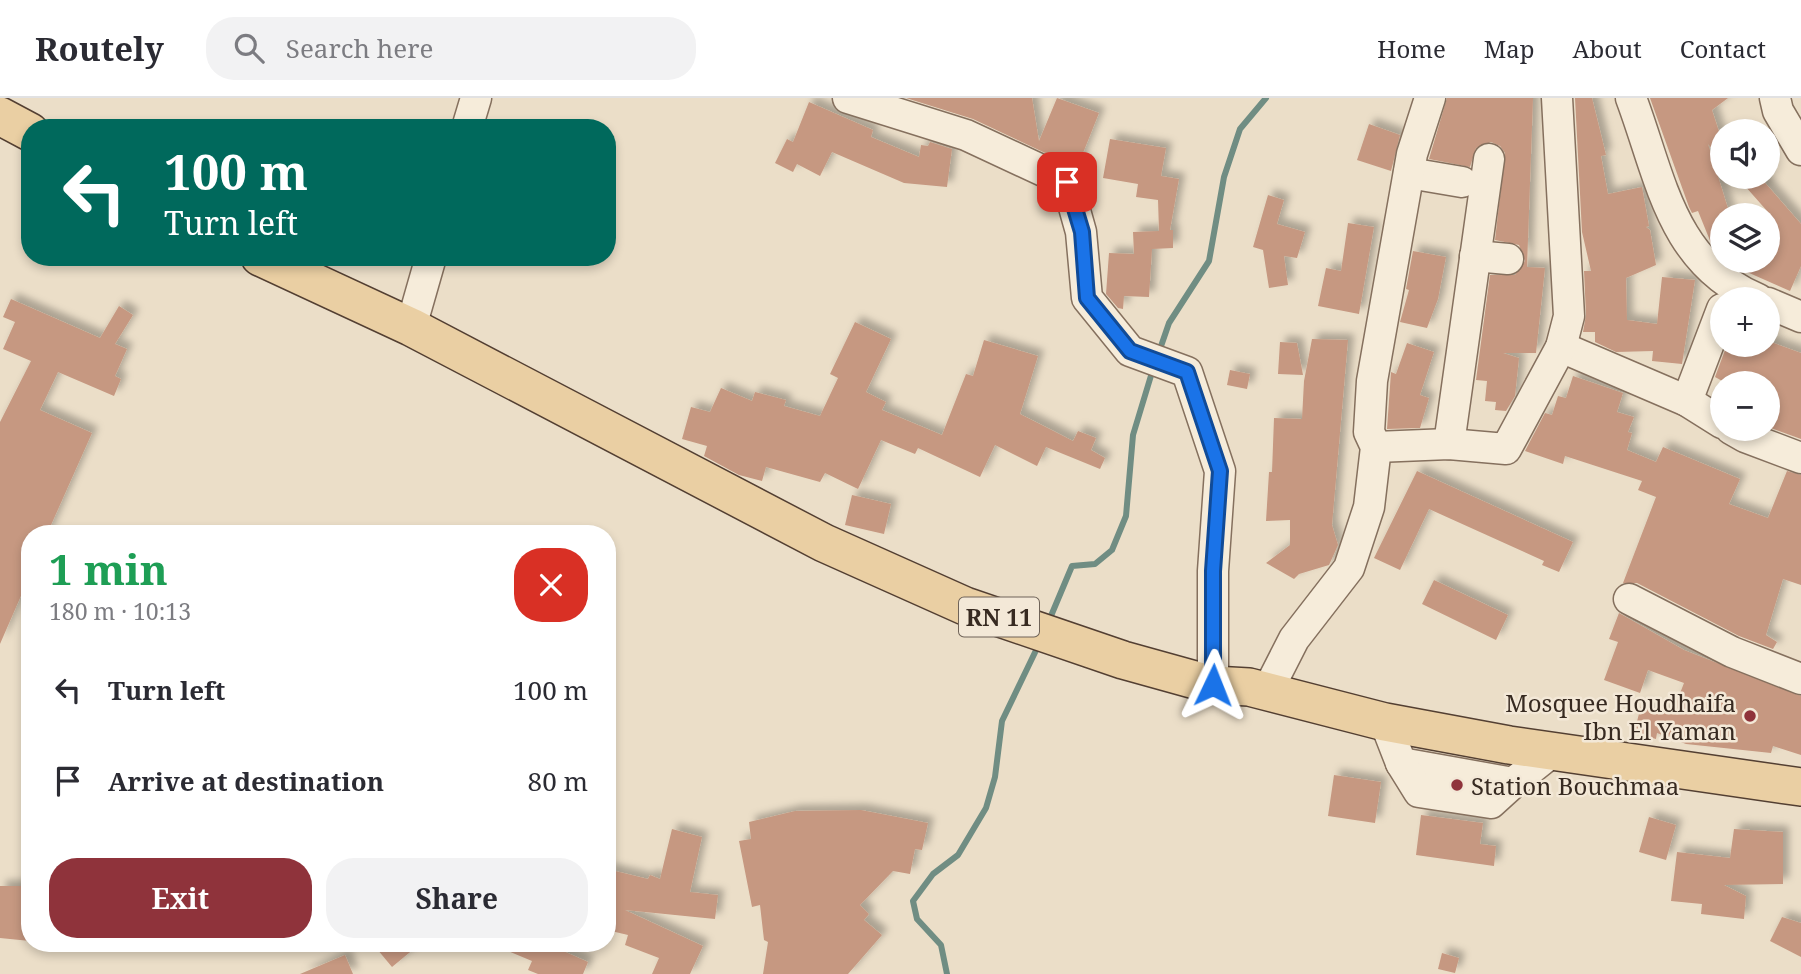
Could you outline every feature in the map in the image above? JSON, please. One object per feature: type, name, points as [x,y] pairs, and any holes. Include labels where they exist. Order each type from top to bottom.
[{"type":"main road","points":[[0,116],[21,127]]},
{"type":"main road","name":"RN 11","points":[[279,266],[411,327],[824,543],[965,606],[1123,660],[1213,685],[1267,692],[1385,722],[1553,751],[1801,787]]},
{"type":"street","points":[[469,119],[475,98]]},
{"type":"street","points":[[848,98],[966,135],[1067,182],[1082,232],[1087,298],[1130,351],[1187,372],[1220,471],[1213,571],[1213,685]]},
{"type":"street","points":[[1267,692],[1294,639],[1349,568],[1369,507],[1376,447],[1369,432],[1372,381],[1409,173],[1430,98]]},
{"type":"street","points":[[1376,447],[1449,444],[1506,449],[1561,347],[1569,316],[1557,98]]},
{"type":"street","points":[[1631,98],[1670,209],[1693,253],[1718,287]]},
{"type":"street","points":[[1775,98],[1778,111],[1801,150]]},
{"type":"street","points":[[1449,444],[1489,159]]},
{"type":"street","points":[[1409,173],[1462,182]]},
{"type":"street","points":[[1475,256],[1508,259]]},
{"type":"street","points":[[411,327],[428,266]]},
{"type":"street","points":[[1780,308],[1801,317]]},
{"type":"street","points":[[1687,401],[1710,340]]},
{"type":"street","points":[[1561,347],[1687,401],[1710,415]]},
{"type":"street","points":[[1756,441],[1801,458]]},
{"type":"street","points":[[1629,599],[1732,652],[1801,679]]},
{"type":"street","points":[[1385,722],[1401,763],[1513,783],[1553,751]]},
{"type":"building","points":[[906,98],[1032,98],[1039,141],[1057,98],[1099,113],[1077,168],[973,119]]},
{"type":"building","points":[[1447,98],[1533,98],[1527,267],[1545,268],[1536,353],[1503,353],[1519,358],[1515,396],[1506,411],[1495,410],[1496,402],[1485,401],[1487,381],[1476,380],[1490,275],[1515,275],[1525,261],[1519,245],[1495,240],[1505,153],[1500,146],[1491,142],[1476,148],[1470,167],[1429,159]]},
{"type":"building","points":[[1575,98],[1592,98],[1606,155],[1601,156],[1608,194],[1642,187],[1649,226],[1646,227],[1650,230],[1656,265],[1626,278],[1627,320],[1657,324],[1662,277],[1695,280],[1682,364],[1652,361],[1653,351],[1616,352],[1595,342],[1595,332],[1583,332],[1586,315],[1584,271],[1591,271],[1582,232]]},
{"type":"building","points":[[1650,98],[1728,98],[1712,110],[1715,119],[1710,119],[1710,189],[1722,189],[1726,203],[1710,203],[1710,241],[1698,211],[1692,213]]},
{"type":"building","points":[[809,102],[873,130],[871,137],[919,157],[921,145],[928,146],[930,142],[952,149],[947,187],[904,183],[832,152],[820,176],[797,164],[793,172],[775,163],[787,139],[793,142]]},
{"type":"building","points":[[1369,124],[1400,135],[1391,171],[1357,160]]},
{"type":"building","points":[[1110,139],[1166,148],[1161,176],[1179,179],[1170,230],[1173,230],[1173,248],[1152,249],[1149,297],[1124,296],[1123,309],[1118,308],[1106,294],[1109,253],[1134,254],[1133,232],[1159,231],[1158,200],[1136,197],[1138,184],[1103,178]]},
{"type":"building","points":[[1748,189],[1770,189],[1801,224],[1801,266],[1790,291],[1749,273],[1780,273],[1780,203],[1760,203]]},
{"type":"building","points":[[1268,195],[1284,200],[1277,224],[1305,232],[1297,258],[1284,256],[1288,285],[1269,288],[1263,250],[1253,247]]},
{"type":"building","points":[[1348,223],[1374,227],[1359,314],[1318,306],[1326,268],[1341,271]]},
{"type":"building","points":[[1413,251],[1446,257],[1438,299],[1427,328],[1400,322],[1409,290],[1406,289]]},
{"type":"building","points":[[11,299],[100,338],[119,306],[133,315],[115,344],[127,349],[115,376],[121,379],[114,396],[58,372],[40,410],[92,433],[51,525],[21,525],[21,596],[0,644],[0,422],[31,361],[3,349],[15,322],[3,317]]},
{"type":"building","points":[[855,322],[891,339],[866,392],[886,402],[882,410],[942,435],[966,374],[973,376],[984,340],[1038,356],[1020,414],[1073,441],[1078,431],[1096,438],[1091,450],[1105,458],[1100,469],[1046,447],[1037,466],[995,445],[980,477],[918,448],[915,454],[881,440],[858,489],[825,473],[820,482],[766,467],[762,481],[739,475],[704,456],[707,446],[682,439],[691,407],[710,412],[721,388],[752,401],[755,392],[786,400],[784,406],[820,416],[838,378],[830,374]]},
{"type":"building","points":[[1312,339],[1348,340],[1332,525],[1338,545],[1329,565],[1299,574],[1294,579],[1266,563],[1290,545],[1290,520],[1266,521],[1269,472],[1272,472],[1274,418],[1302,419],[1304,381]]},
{"type":"building","points":[[1280,342],[1297,343],[1303,375],[1278,374]]},
{"type":"building","points":[[1407,343],[1434,352],[1420,395],[1429,398],[1420,428],[1387,429],[1391,372],[1396,374]]},
{"type":"building","points":[[1780,345],[1801,353],[1801,439],[1780,431],[1780,371],[1717,371],[1722,357],[1780,357]]},
{"type":"building","points":[[1230,370],[1250,374],[1247,389],[1227,385]]},
{"type":"building","points":[[1573,376],[1623,393],[1617,412],[1634,417],[1628,432],[1632,433],[1627,450],[1656,462],[1663,447],[1740,479],[1729,504],[1768,518],[1787,471],[1801,475],[1801,585],[1783,579],[1766,635],[1777,642],[1773,649],[1739,636],[1637,583],[1623,583],[1656,497],[1638,490],[1642,481],[1565,456],[1563,464],[1525,451],[1545,413],[1552,415],[1558,396],[1566,398]]},
{"type":"building","points":[[1417,471],[1573,542],[1559,572],[1542,565],[1544,561],[1429,509],[1400,570],[1374,558]]},
{"type":"building","points":[[852,495],[891,504],[884,534],[845,525]]},
{"type":"building","points":[[1434,580],[1508,615],[1496,640],[1422,604]]},
{"type":"building","points":[[1619,613],[1684,650],[1801,696],[1801,755],[1773,746],[1771,753],[1686,744],[1657,733],[1656,739],[1634,733],[1641,706],[1672,714],[1684,683],[1648,670],[1640,693],[1604,680],[1618,642],[1609,639]]},
{"type":"building","points":[[1334,775],[1381,782],[1375,823],[1328,816]]},
{"type":"building","points":[[861,810],[928,823],[922,850],[915,849],[910,874],[893,871],[860,905],[869,914],[864,920],[882,935],[848,974],[763,974],[768,942],[764,940],[760,905],[752,907],[739,841],[751,839],[749,822],[795,811]]},
{"type":"building","points":[[1421,815],[1483,823],[1480,844],[1496,846],[1494,866],[1416,855]]},
{"type":"building","points":[[1649,817],[1676,825],[1666,860],[1639,852]]},
{"type":"building","points":[[672,829],[702,837],[690,892],[718,895],[715,919],[625,910],[703,946],[690,974],[652,974],[659,958],[625,945],[628,935],[616,932],[616,871],[648,879],[650,875],[660,879]]},
{"type":"building","points":[[1734,829],[1783,832],[1783,884],[1724,885],[1746,896],[1744,919],[1701,914],[1702,904],[1671,901],[1677,852],[1730,858]]},
{"type":"building","points":[[0,886],[21,886],[21,940],[0,938]]},
{"type":"building","points":[[1782,917],[1801,923],[1801,957],[1770,941]]},
{"type":"building","points":[[380,952],[410,952],[392,967]]},
{"type":"building","points":[[510,952],[565,952],[588,962],[583,974],[538,974],[528,970],[532,961]]},
{"type":"building","points":[[1442,953],[1459,958],[1455,973],[1438,969]]},
{"type":"building","points":[[345,955],[353,974],[300,974]]},
{"type":"waterway","points":[[1159,352],[1169,323],[1209,261],[1224,177],[1240,129],[1266,98]]},
{"type":"waterway","points":[[1048,623],[1072,566],[1095,564],[1112,550],[1126,516],[1133,435],[1153,369]]},
{"type":"waterway","points":[[947,974],[941,945],[917,919],[913,901],[933,874],[958,855],[986,808],[995,777],[1002,721],[1040,642]]},
{"type":"place","name":"Mosquee Houdhaifa Ibn El Yaman","points":[[1750,716]]},
{"type":"place","name":"Station Bouchmaa","points":[[1457,785]]},
{"type":"route","points":[[1067,182],[1082,232],[1087,298],[1130,351],[1187,372],[1220,471],[1213,571],[1213,685]]}]
